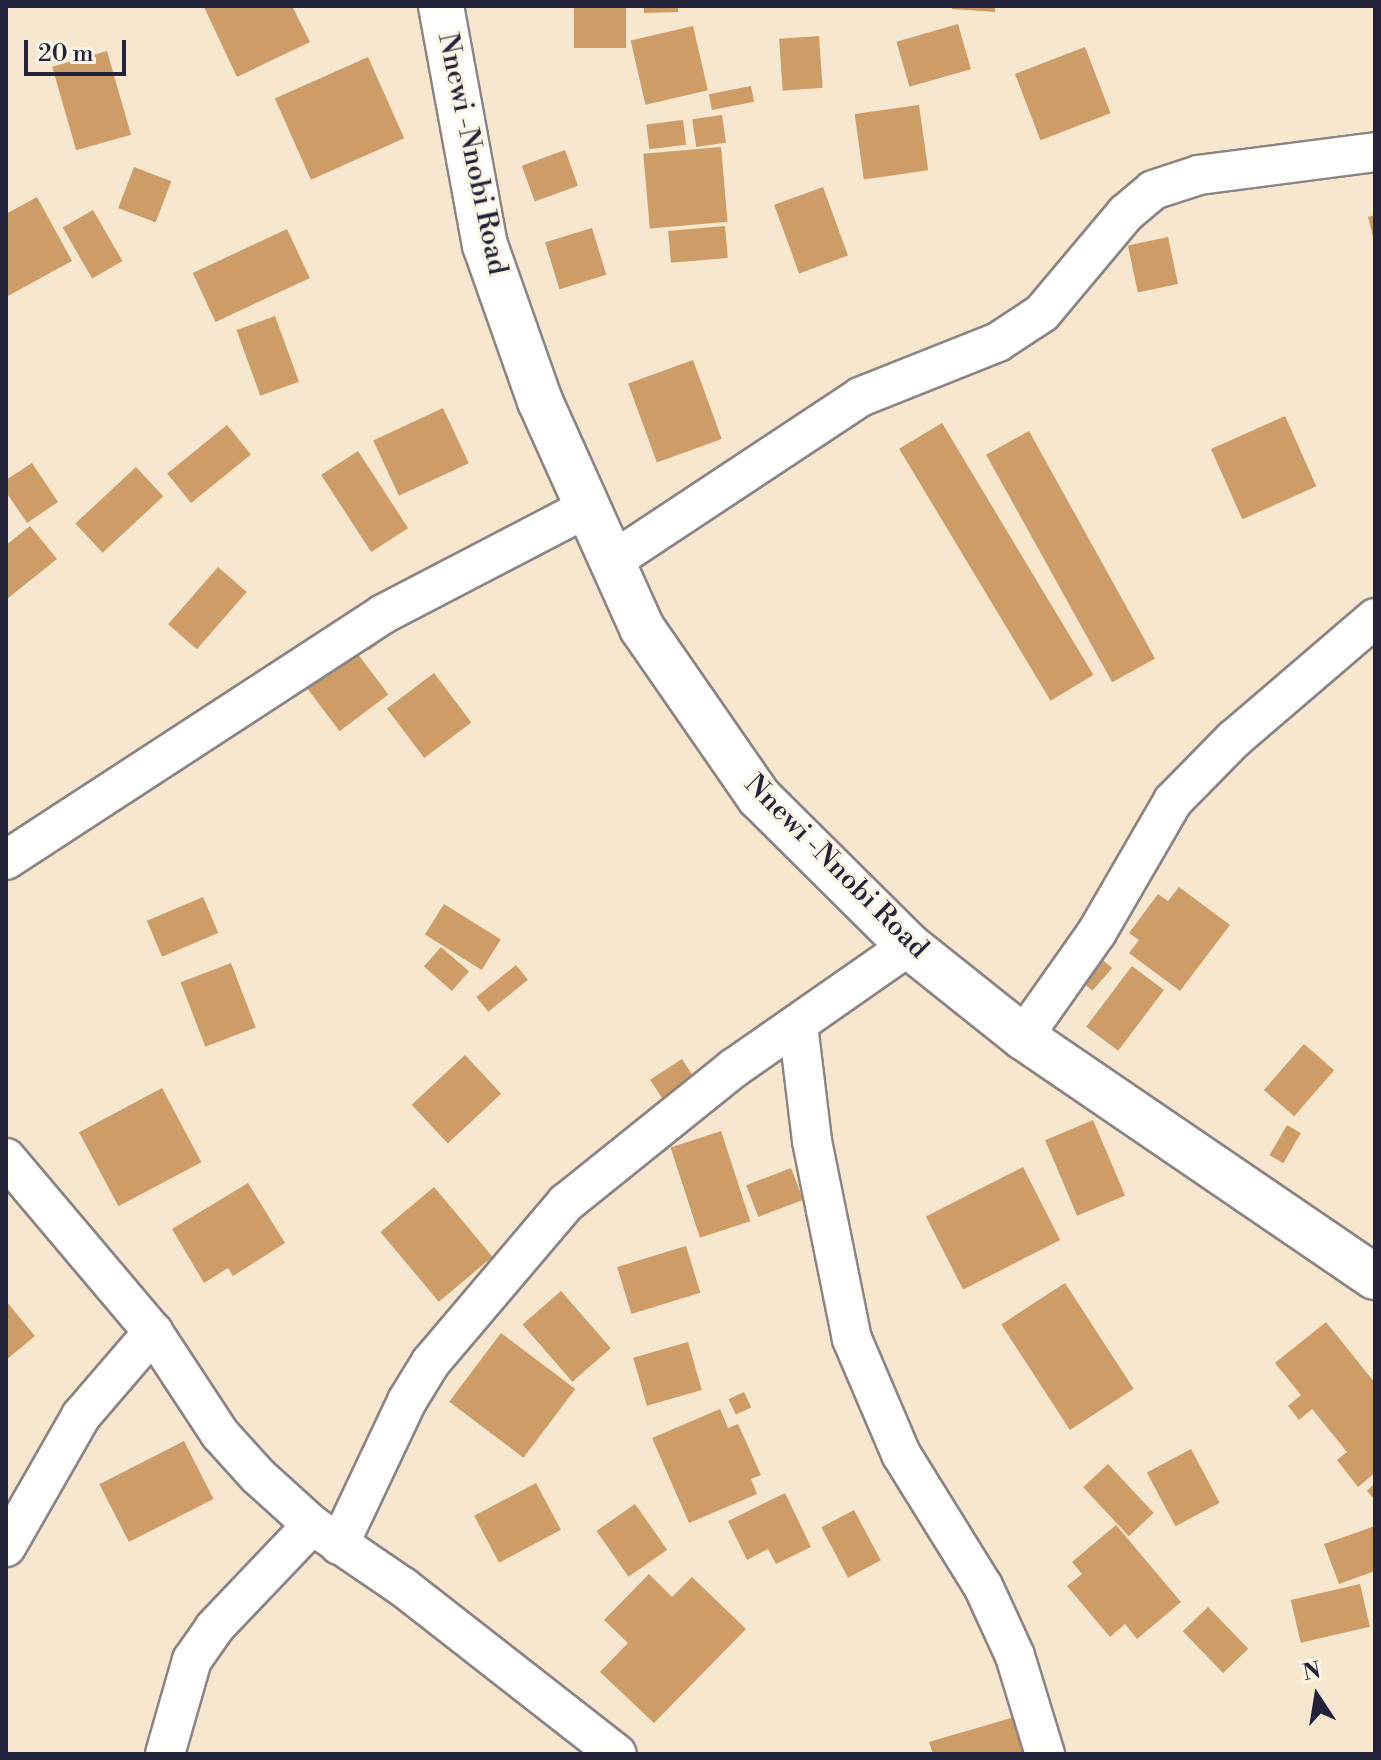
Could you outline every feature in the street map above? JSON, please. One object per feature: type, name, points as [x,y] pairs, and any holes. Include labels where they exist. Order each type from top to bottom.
[{"type":"main road","name":"Nnewi -Nnobi Road","points":[[441,6],[485,245],[540,401],[642,628],[759,797],[909,946],[1023,1037],[1375,1277]]},
{"type":"street","points":[[611,562],[860,397],[998,342],[1042,313],[1126,213],[1153,190],[1199,175],[1375,152]]},
{"type":"street","points":[[6,860],[383,614],[587,508]]},
{"type":"street","points":[[1023,1037],[1097,932],[1173,801],[1234,739],[1375,618]]},
{"type":"street","points":[[165,1754],[192,1660],[214,1628],[325,1535],[431,1362],[566,1203],[734,1068],[909,946]]},
{"type":"street","points":[[798,1025],[812,1141],[852,1339],[901,1454],[983,1586],[1015,1656],[1045,1754]]},
{"type":"street","points":[[6,1158],[153,1332],[220,1434],[325,1535],[403,1587],[617,1754]]},
{"type":"street","points":[[6,1547],[81,1416],[153,1332]]},
{"type":"building","points":[[292,6],[310,42],[237,77],[204,7]]},
{"type":"building","points":[[574,6],[626,6],[626,48],[574,48]]},
{"type":"building","points":[[644,6],[678,6],[678,12],[644,13]]},
{"type":"building","points":[[952,6],[995,6],[995,12],[952,9]]},
{"type":"building","points":[[958,24],[971,69],[909,87],[896,42]]},
{"type":"building","points":[[693,26],[708,90],[645,105],[631,40]]},
{"type":"building","points":[[819,36],[823,88],[783,91],[779,39]]},
{"type":"building","points":[[1085,47],[1110,113],[1040,140],[1015,74]]},
{"type":"building","points":[[107,51],[131,135],[76,150],[52,67]]},
{"type":"building","points":[[368,57],[404,138],[311,180],[275,98]]},
{"type":"building","points":[[751,86],[754,102],[712,110],[709,94]]},
{"type":"building","points":[[919,105],[928,170],[864,179],[855,114]]},
{"type":"building","points":[[722,115],[726,143],[696,147],[692,119]]},
{"type":"building","points":[[683,120],[686,145],[649,149],[646,125]]},
{"type":"building","points":[[721,147],[728,222],[650,229],[643,154]]},
{"type":"building","points":[[565,150],[578,186],[535,201],[522,166]]},
{"type":"building","points":[[134,167],[171,181],[156,222],[118,208]]},
{"type":"building","points":[[823,187],[848,256],[799,273],[774,205]]},
{"type":"building","points":[[37,197],[72,261],[6,297],[6,214]]},
{"type":"building","points":[[93,210],[123,261],[92,279],[63,228]]},
{"type":"building","points":[[1375,215],[1375,241],[1374,241],[1368,217]]},
{"type":"building","points":[[725,226],[728,258],[671,263],[668,231]]},
{"type":"building","points":[[592,228],[606,275],[559,289],[545,242]]},
{"type":"building","points":[[287,229],[310,278],[216,322],[193,273]]},
{"type":"building","points":[[1168,237],[1178,284],[1138,292],[1128,246]]},
{"type":"building","points":[[275,316],[299,382],[260,396],[236,330]]},
{"type":"building","points":[[693,360],[722,439],[657,463],[628,384]]},
{"type":"building","points":[[443,408],[469,463],[399,496],[373,441]]},
{"type":"building","points":[[1285,416],[1316,486],[1242,519],[1211,449]]},
{"type":"building","points":[[942,423],[1093,675],[1051,701],[899,449]]},
{"type":"building","points":[[227,425],[251,455],[191,503],[167,473]]},
{"type":"building","points":[[1029,431],[1155,658],[1112,682],[986,455]]},
{"type":"building","points":[[358,451],[408,528],[371,552],[321,475]]},
{"type":"building","points":[[32,463],[58,502],[27,523],[6,492],[6,480]]},
{"type":"building","points":[[136,467],[163,496],[103,553],[75,524]]},
{"type":"building","points":[[30,526],[57,559],[7,599],[6,545]]},
{"type":"building","points":[[218,567],[247,592],[197,649],[168,624]]},
{"type":"building","points":[[384,616],[395,630],[369,651],[358,636]]},
{"type":"building","points":[[351,645],[388,695],[340,731],[302,682]]},
{"type":"building","points":[[434,673],[471,723],[424,758],[387,709]]},
{"type":"building","points":[[1179,887],[1230,925],[1180,991],[1129,953],[1139,940],[1129,933],[1158,894],[1168,901]]},
{"type":"building","points":[[203,897],[218,933],[162,957],[147,921]]},
{"type":"building","points":[[444,904],[501,940],[482,970],[425,935]]},
{"type":"building","points":[[441,947],[469,971],[452,991],[424,967]]},
{"type":"building","points":[[1097,955],[1112,968],[1092,991],[1077,978]]},
{"type":"building","points":[[231,963],[256,1027],[205,1047],[181,982]]},
{"type":"building","points":[[516,965],[528,980],[488,1012],[476,997]]},
{"type":"building","points":[[1132,966],[1164,990],[1118,1051],[1086,1027]]},
{"type":"building","points":[[1304,1044],[1334,1070],[1294,1116],[1264,1090]]},
{"type":"building","points":[[465,1055],[501,1094],[448,1144],[412,1105]]},
{"type":"building","points":[[682,1059],[695,1079],[663,1100],[650,1080]]},
{"type":"building","points":[[162,1088],[201,1162],[118,1206],[79,1132]]},
{"type":"building","points":[[1093,1120],[1125,1195],[1077,1216],[1045,1140]]},
{"type":"building","points":[[1287,1125],[1301,1133],[1283,1163],[1270,1155]]},
{"type":"building","points":[[721,1131],[750,1221],[700,1238],[671,1147]]},
{"type":"building","points":[[1023,1167],[1060,1240],[963,1290],[926,1216]]},
{"type":"building","points":[[791,1168],[803,1200],[758,1217],[746,1185]]},
{"type":"building","points":[[248,1183],[285,1243],[233,1276],[228,1268],[204,1283],[172,1229]]},
{"type":"building","points":[[434,1187],[492,1257],[439,1302],[380,1232]]},
{"type":"building","points":[[686,1246],[700,1293],[631,1314],[617,1267]]},
{"type":"building","points":[[1065,1283],[1134,1389],[1070,1430],[1001,1324]]},
{"type":"building","points":[[561,1291],[611,1348],[572,1382],[523,1324]]},
{"type":"building","points":[[6,1301],[35,1336],[6,1360]]},
{"type":"building","points":[[1326,1322],[1375,1383],[1375,1473],[1358,1487],[1337,1460],[1347,1452],[1312,1409],[1299,1420],[1288,1406],[1301,1395],[1275,1363]]},
{"type":"building","points":[[501,1333],[575,1389],[524,1458],[449,1402]]},
{"type":"building","points":[[688,1342],[702,1390],[647,1406],[633,1358]]},
{"type":"building","points":[[744,1392],[751,1407],[736,1415],[729,1399]]},
{"type":"building","points":[[720,1409],[728,1428],[738,1424],[761,1475],[751,1479],[757,1494],[689,1523],[652,1438]]},
{"type":"building","points":[[184,1441],[214,1499],[129,1542],[99,1484]]},
{"type":"building","points":[[1191,1449],[1220,1503],[1175,1526],[1147,1472]]},
{"type":"building","points":[[1108,1464],[1154,1513],[1129,1536],[1083,1487]]},
{"type":"building","points":[[536,1483],[561,1530],[499,1563],[474,1516]]},
{"type":"building","points":[[1375,1483],[1375,1500],[1367,1491]]},
{"type":"building","points":[[785,1493],[811,1547],[776,1564],[768,1549],[747,1560],[728,1521]]},
{"type":"building","points":[[635,1504],[667,1550],[629,1577],[596,1531]]},
{"type":"building","points":[[854,1510],[881,1560],[848,1578],[821,1527]]},
{"type":"building","points":[[1116,1525],[1181,1602],[1137,1639],[1125,1624],[1110,1637],[1067,1586],[1082,1574],[1072,1562]]},
{"type":"building","points":[[1375,1526],[1375,1571],[1339,1584],[1324,1544]]},
{"type":"building","points":[[649,1574],[672,1597],[692,1577],[746,1629],[654,1723],[600,1672],[628,1643],[604,1620]]},
{"type":"building","points":[[1360,1584],[1370,1627],[1301,1643],[1291,1600]]},
{"type":"building","points":[[1208,1607],[1248,1649],[1223,1673],[1183,1631]]},
{"type":"building","points":[[1021,1715],[1032,1754],[933,1754],[929,1742]]}]
